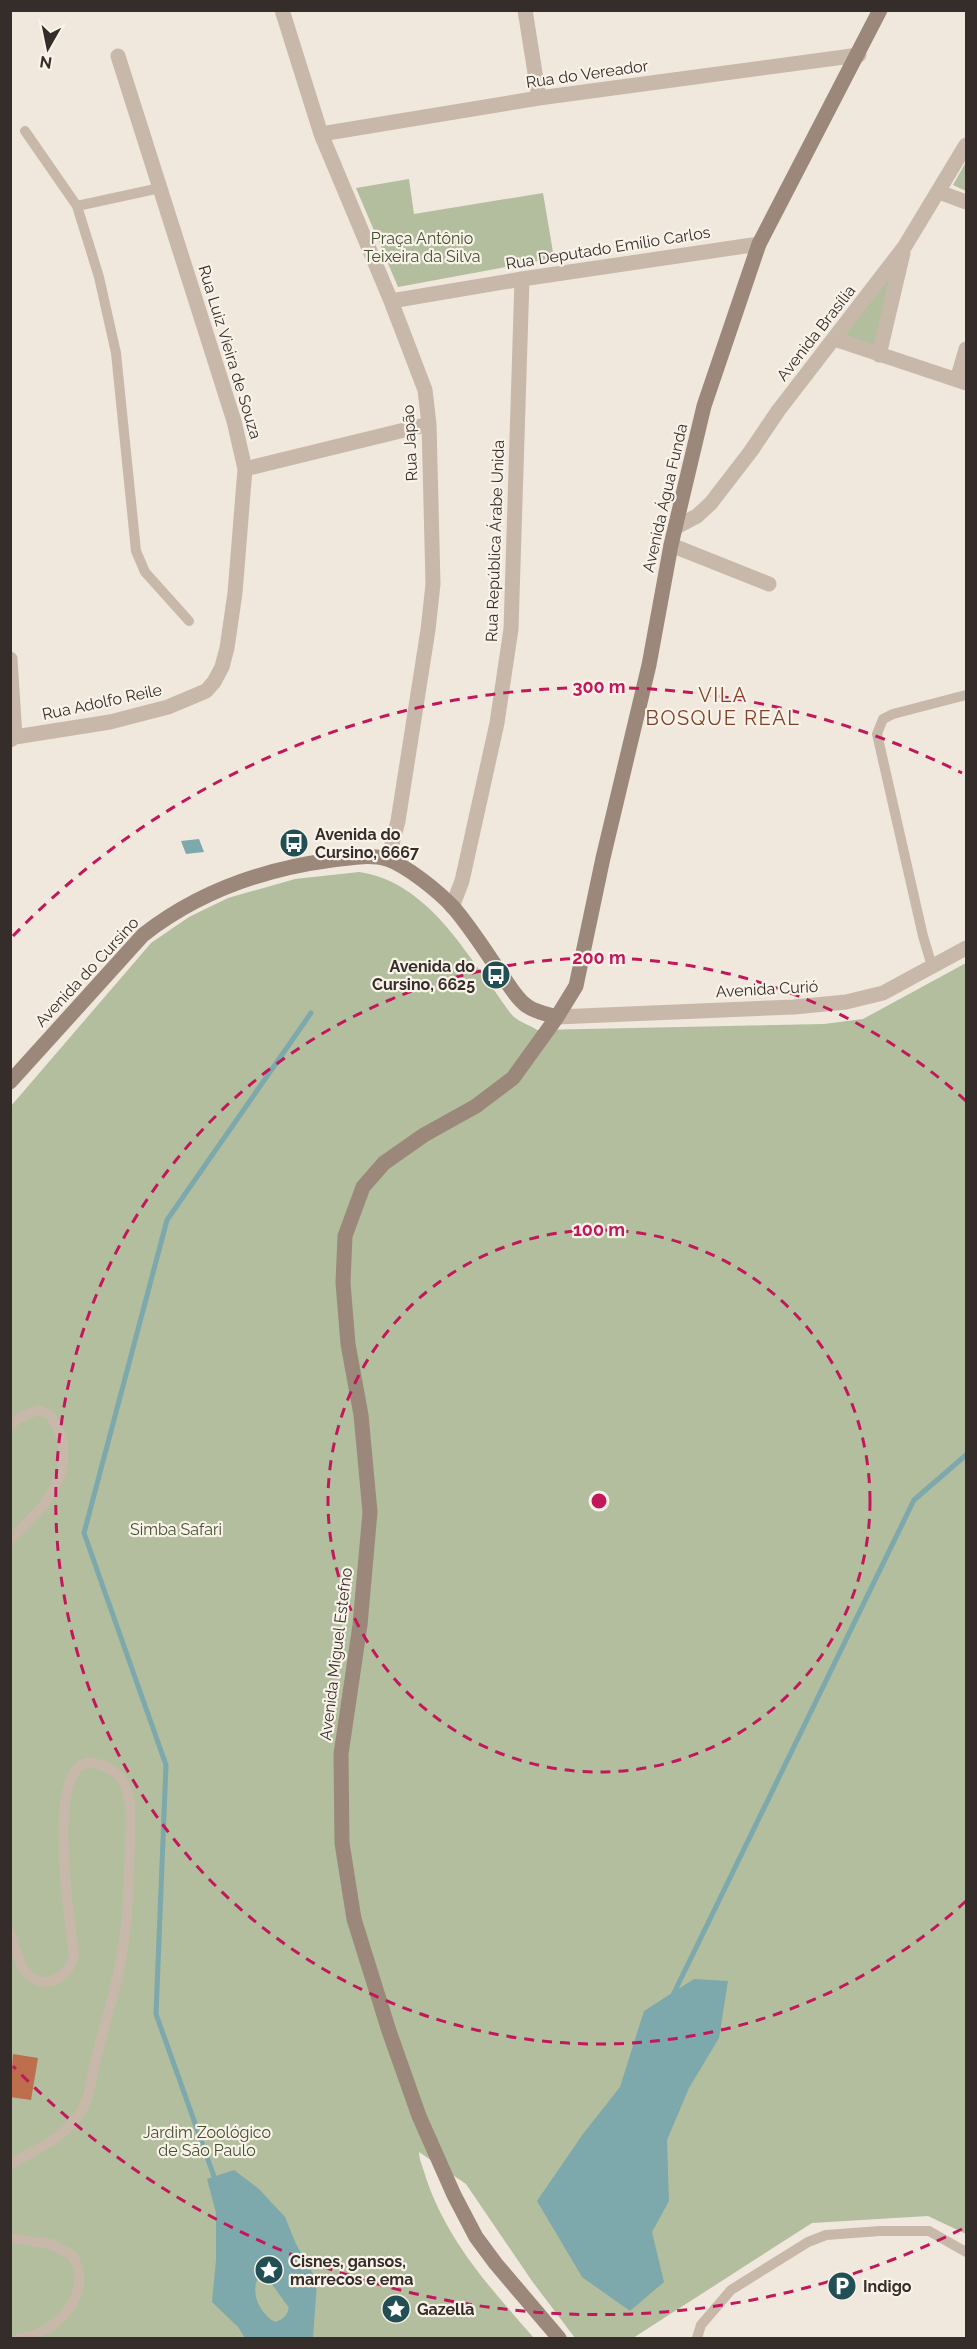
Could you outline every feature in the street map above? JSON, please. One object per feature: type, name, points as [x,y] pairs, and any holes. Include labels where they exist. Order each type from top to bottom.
[{"type":"main road","name":"Avenida Água Funda","points":[[557,1017],[577,981],[603,858],[649,665],[671,545],[704,406],[759,243],[859,55],[880,10]]},
{"type":"main road","name":"Avenida do Cursino","points":[[10,1082],[143,935],[166,917],[200,898],[240,881],[302,864],[370,857],[388,860],[413,874],[452,907],[474,933],[517,996],[529,1008],[557,1017]]},
{"type":"main road","name":"Avenida Miguel Estefno","points":[[557,1017],[513,1078],[476,1106],[424,1135],[384,1163],[363,1187],[345,1236],[343,1282],[348,1344],[361,1415],[370,1512],[360,1625],[341,1754],[342,1843],[354,1919],[388,2031],[419,2116],[454,2195],[476,2236],[496,2264],[559,2338]]},
{"type":"street","name":"Rua Japão","points":[[282,10],[321,134],[392,301],[425,390],[429,424],[433,584],[398,821],[388,860]]},
{"type":"street","points":[[525,10],[539,98]]},
{"type":"street","name":"Rua do Vereador","points":[[321,134],[539,98],[859,55]]},
{"type":"street","name":"Rua Luiz Vieira de Souza","points":[[118,56],[234,422],[245,469],[235,593],[222,667]]},
{"type":"street","name":"Avenida Brasília","points":[[676,527],[697,516],[711,503],[751,451],[778,411],[905,246],[966,145]]},
{"type":"street","points":[[939,192],[966,202]]},
{"type":"street","name":"Rua Deputado Emílio Carlos","points":[[392,301],[759,243]]},
{"type":"street","points":[[879,355],[905,246]]},
{"type":"street","name":"Rua República Árabe Unida","points":[[452,907],[462,881],[497,723],[511,629],[522,279]]},
{"type":"street","points":[[834,339],[962,382],[966,349]]},
{"type":"street","points":[[245,469],[429,424]]},
{"type":"street","points":[[671,545],[770,584]]},
{"type":"street","points":[[10,659],[13,739]]},
{"type":"street","name":"Rua Adolfo Reile","points":[[13,739],[110,722],[168,707],[206,691],[222,667]]},
{"type":"street","name":"Avenida Curió","points":[[557,1017],[794,1007],[846,1002],[883,993],[966,948]]},
{"type":"lane","points":[[25,132],[77,206],[99,278],[116,353],[136,551],[145,572],[189,621]]},
{"type":"lane","points":[[77,206],[160,188]]},
{"type":"lane","points":[[932,966],[923,936],[877,734],[883,719],[893,714],[966,695]]},
{"type":"lane","points":[[10,1426],[17,1419],[38,1410],[51,1414],[62,1440],[63,1471],[48,1500],[10,1540]]},
{"type":"lane","points":[[10,1932],[23,1968],[34,1978],[47,1982],[62,1978],[72,1966],[74,1955],[65,1871],[64,1803],[68,1783],[74,1770],[85,1763],[96,1763],[109,1769],[123,1781],[130,1803],[126,1925],[113,1992],[84,2105],[70,2127],[50,2143],[10,2164]]},
{"type":"lane","points":[[697,2338],[701,2325],[731,2290],[808,2242],[826,2235],[880,2231],[929,2231],[966,2252]]},
{"type":"lane","points":[[10,2238],[51,2244],[73,2256],[79,2274],[75,2300],[62,2317],[49,2329],[26,2338],[18,2338]]},
{"type":"green space","points":[[966,162],[966,191],[953,185]]},
{"type":"green space","name":"Praça Antônio Teixeira da Silva","points":[[409,179],[414,214],[543,193],[554,258],[398,287],[356,188]]},
{"type":"green space","points":[[895,269],[876,347],[845,335]]},
{"type":"green space","points":[[359,872],[401,887],[436,915],[465,950],[513,1016],[537,1030],[824,1024],[863,1019],[966,963],[966,2234],[928,2216],[812,2223],[633,2338],[575,2338],[532,2281],[466,2184],[419,2152],[435,2201],[458,2243],[486,2282],[534,2338],[11,2338],[11,1106],[151,943],[189,917],[228,898],[295,879]]},
{"type":"water","points":[[199,839],[204,852],[186,854],[181,841]]},
{"type":"water","points":[[694,1979],[728,1981],[719,2038],[689,2088],[667,2140],[669,2201],[652,2232],[664,2282],[630,2311],[582,2277],[537,2201],[583,2134],[620,2087],[644,2011]]},
{"type":"water","points":[[234,2170],[259,2189],[285,2217],[296,2244],[317,2281],[313,2338],[245,2338],[238,2327],[212,2302],[216,2260],[216,2213],[207,2179]],"holes":[[[264,2277],[276,2282],[289,2299],[287,2314],[275,2322],[258,2304],[255,2292],[257,2280]]]},
{"type":"building","points":[[13,2054],[38,2058],[31,2100],[10,2097]]},
{"type":"waterway","points":[[216,2182],[156,2014],[166,1765],[84,1533],[167,1220],[311,1013]]},
{"type":"waterway","points":[[672,1997],[914,1500],[966,1455]]},
{"type":"waterway","points":[[267,2273],[293,2309]]},
{"type":"place","name":"Avenida do Cursino, 6667","points":[[294,843]]},
{"type":"place","name":"Avenida do Cursino, 6625","points":[[496,975]]},
{"type":"place","name":"Cisnes, gansos, marrecos e ema","points":[[269,2270]]},
{"type":"place","name":"Indigo","points":[[842,2286]]},
{"type":"place","name":"Gazella","points":[[396,2309]]},
{"type":"district","name":"VILA BOSQUE REAL","points":[[723,706]]},
{"type":"park label","name":"Simba Safari","points":[[176,1529]]},
{"type":"park label","name":"Jardim Zoológico de São Paulo","points":[[207,2141]]}]
